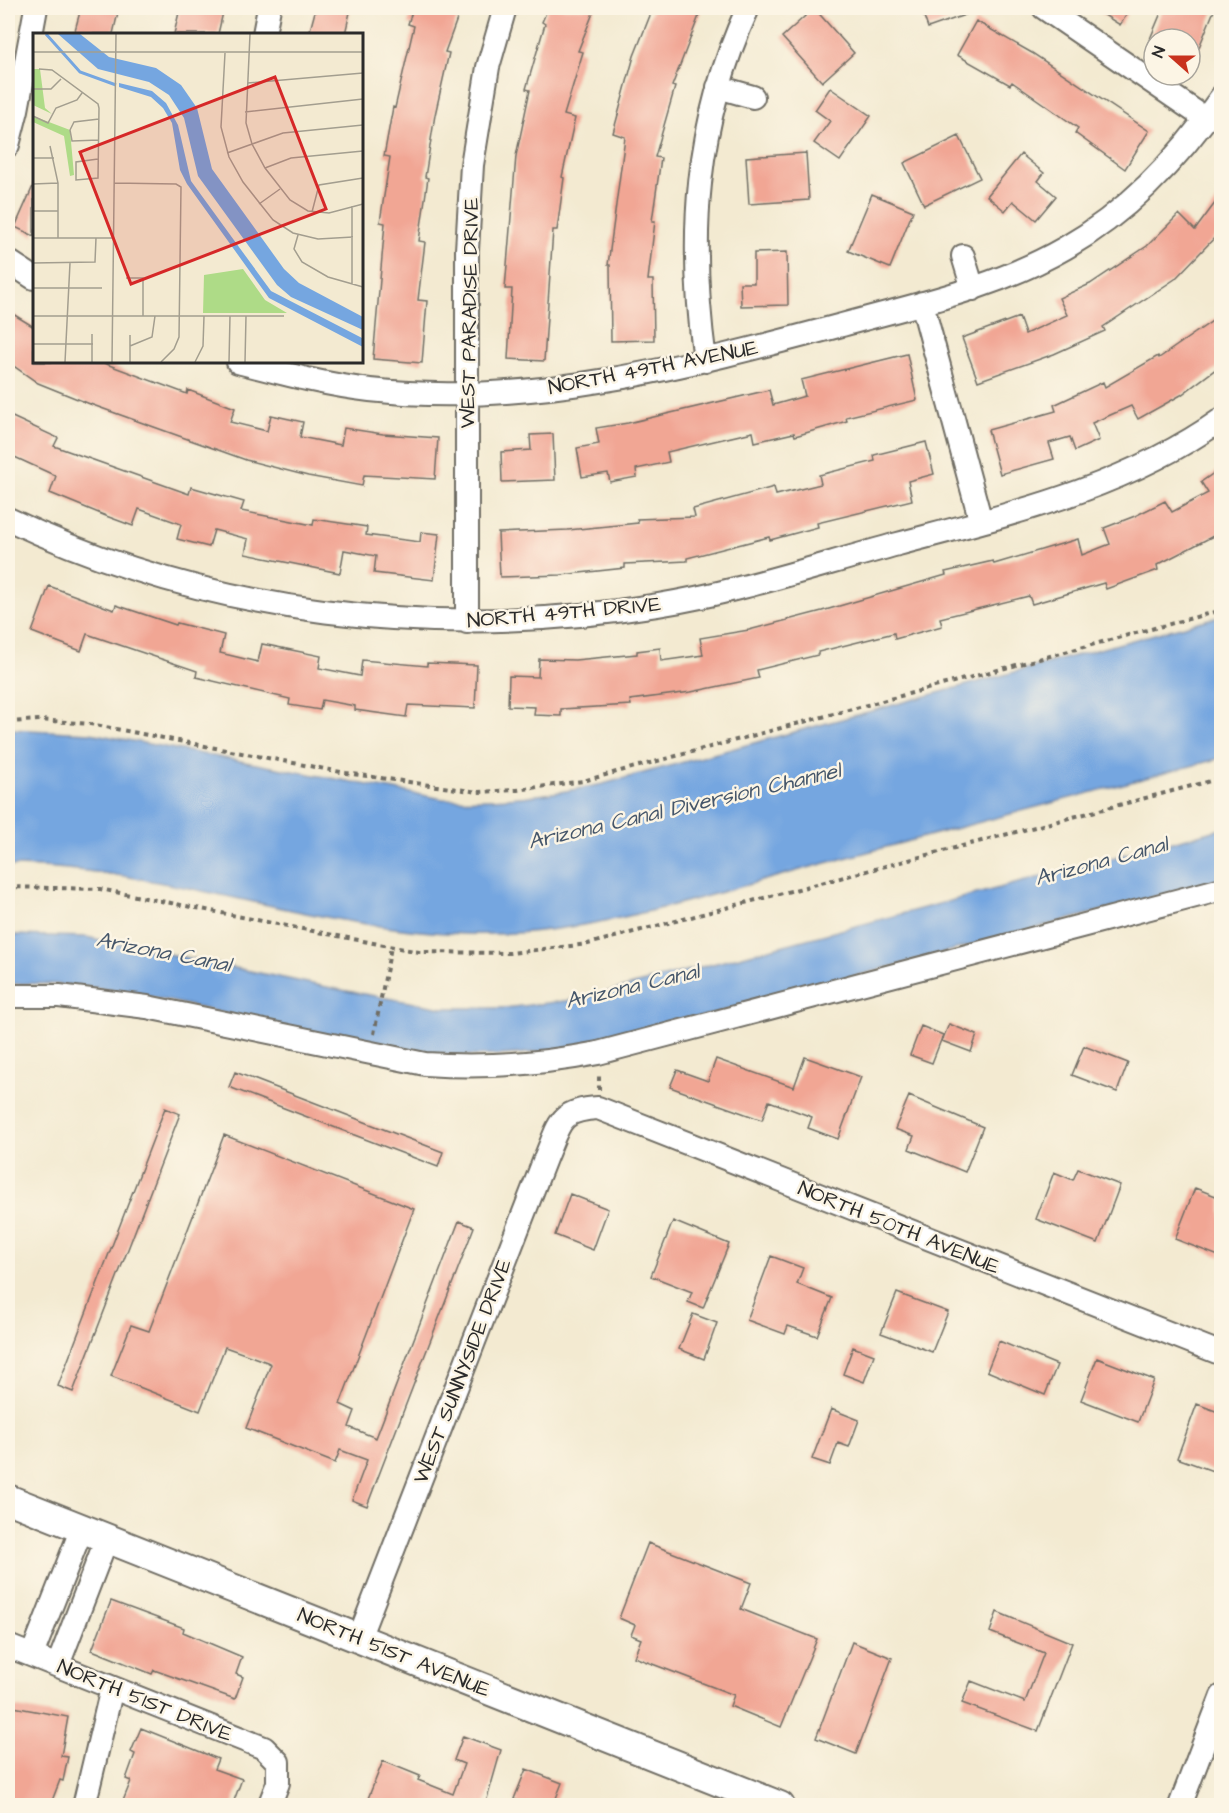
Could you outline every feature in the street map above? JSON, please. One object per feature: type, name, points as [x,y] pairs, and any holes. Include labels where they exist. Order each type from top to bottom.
[{"type":"main road","name":"NORTH 51ST AVENUE","points":[[8,1498],[780,1806]]},
{"type":"street","points":[[8,145],[17,110],[36,8]]},
{"type":"street","points":[[264,33],[269,8]]},
{"type":"street","name":"WEST PARADISE DRIVE","points":[[467,622],[467,250],[472,165],[488,67],[505,8]]},
{"type":"street","points":[[705,361],[697,298],[697,204],[708,124],[718,87],[748,8]]},
{"type":"street","points":[[1044,8],[1206,118]]},
{"type":"street","points":[[718,87],[753,97]]},
{"type":"street","name":"NORTH 49TH AVENUE","points":[[242,363],[279,373],[370,390],[467,394],[566,387],[705,361],[922,303],[973,289],[1050,256],[1131,203],[1187,144],[1221,96]]},
{"type":"street","points":[[963,256],[973,289]]},
{"type":"street","points":[[8,261],[33,277]]},
{"type":"street","points":[[922,303],[981,522]]},
{"type":"street","name":"NORTH 49TH DRIVE","points":[[8,519],[97,556],[238,597],[374,618],[467,622],[570,615],[660,605],[1020,512],[1102,484],[1151,463],[1221,419]]},
{"type":"street","points":[[8,996],[59,996],[147,1006],[404,1061],[469,1066],[557,1061],[598,1053],[1221,889]]},
{"type":"street","name":"NORTH 50TH AVENUE","points":[[575,1109],[598,1108],[1221,1354]]},
{"type":"street","name":"WEST SUNNYSIDE DRIVE","points":[[359,1638],[546,1156],[563,1119],[575,1109]]},
{"type":"street","points":[[32,1655],[94,1533]]},
{"type":"street","points":[[58,1665],[94,1533]]},
{"type":"street","name":"NORTH 51ST DRIVE","points":[[8,1646],[264,1748],[278,1762],[278,1783],[269,1806]]},
{"type":"street","points":[[84,1806],[112,1688]]},
{"type":"street","points":[[1180,1806],[1221,1696]]},
{"type":"path","points":[[8,722],[40,720],[90,724],[346,773],[478,792],[517,790],[583,781],[1221,610]]},
{"type":"path","points":[[8,887],[99,889],[419,952],[476,955],[588,944],[1221,778]]},
{"type":"path","points":[[370,1053],[391,946]]},
{"type":"path","points":[[598,1053],[598,1108]]},
{"type":"water","name":"Arizona Canal Diversion Channel","points":[[1221,616],[1221,758],[640,914],[553,930],[508,934],[406,930],[349,921],[122,876],[65,869],[8,866],[8,729],[90,733],[443,799],[523,797],[603,784]]},
{"type":"water","points":[[1221,829],[1221,879],[595,1045],[560,1050],[490,1056],[416,1052],[308,1034],[137,994],[51,984],[8,984],[8,936],[15,935],[86,937],[341,990],[443,1008],[505,1008],[581,999]]},
{"type":"building","points":[[81,8],[119,8],[113,33],[74,33]]},
{"type":"building","points":[[180,8],[224,8],[218,33],[174,33]]},
{"type":"building","points":[[316,8],[351,8],[345,33],[309,33]]},
{"type":"building","points":[[413,8],[461,8],[445,52],[449,53],[435,115],[425,177],[428,178],[419,241],[425,242],[418,300],[427,301],[422,363],[373,359],[385,223],[380,222],[390,157],[384,156],[393,107],[395,108],[414,26],[408,24]]},
{"type":"building","points":[[548,8],[595,8],[578,51],[583,52],[564,115],[575,118],[562,177],[564,178],[557,230],[553,230],[544,361],[508,359],[512,289],[505,289],[516,156],[530,90],[526,89],[545,24],[542,22]]},
{"type":"building","points":[[653,8],[702,8],[672,86],[675,87],[655,157],[661,158],[652,221],[655,221],[648,280],[653,280],[654,340],[611,341],[610,265],[608,265],[625,137],[613,133],[634,56]]},
{"type":"building","points":[[814,8],[854,53],[822,82],[782,37]]},
{"type":"building","points":[[921,8],[979,8],[979,10],[928,28]]},
{"type":"building","points":[[1093,8],[1131,8],[1120,25]]},
{"type":"building","points":[[1163,8],[1215,8],[1202,40],[1202,27],[1155,27]]},
{"type":"building","points":[[976,21],[1032,53],[1149,131],[1125,169],[1075,133],[1078,128],[1012,82],[1010,85],[957,55]]},
{"type":"building","points":[[830,88],[871,116],[840,161],[814,143],[830,121],[815,110]]},
{"type":"building","points":[[959,136],[980,178],[924,205],[904,163]]},
{"type":"building","points":[[806,153],[809,200],[749,204],[746,157]]},
{"type":"building","points":[[1021,154],[1044,173],[1038,181],[1056,196],[1036,220],[1013,201],[1005,211],[987,196]]},
{"type":"building","points":[[33,186],[33,236],[15,227]]},
{"type":"building","points":[[872,194],[913,211],[890,268],[848,251]]},
{"type":"building","points":[[1221,195],[1221,231],[1175,279],[1103,327],[1105,331],[1054,354],[978,381],[962,338],[1019,317],[1025,334],[1067,315],[1059,298],[1090,284],[1147,246],[1179,214],[1195,230]]},
{"type":"building","points":[[787,252],[788,305],[741,306],[740,283],[754,283],[754,253]]},
{"type":"building","points":[[8,311],[33,326],[33,363],[104,363],[187,394],[188,390],[235,408],[230,422],[267,431],[271,415],[303,422],[300,437],[341,445],[344,428],[383,434],[438,438],[435,479],[364,475],[362,486],[308,476],[246,460],[38,383],[8,362]]},
{"type":"building","points":[[1221,315],[1221,365],[1181,395],[1138,419],[1131,406],[1092,423],[1099,440],[1075,451],[1070,437],[1049,443],[1054,459],[1000,474],[988,430],[1056,411],[1054,405],[1103,382],[1105,387],[1158,356],[1159,358]]},
{"type":"building","points":[[907,354],[917,400],[846,417],[847,421],[795,436],[794,433],[755,442],[753,432],[667,452],[669,462],[636,469],[637,477],[610,482],[608,473],[582,477],[577,448],[599,444],[596,428],[628,423],[769,390],[773,405],[805,396],[801,380]]},
{"type":"building","points":[[8,415],[58,438],[54,446],[189,494],[191,487],[244,502],[241,511],[313,525],[314,519],[367,527],[366,535],[420,542],[421,532],[439,534],[434,580],[374,573],[376,556],[344,550],[340,573],[245,554],[248,539],[214,530],[209,547],[177,539],[181,524],[139,509],[133,526],[106,516],[50,493],[56,476],[8,454]]},
{"type":"building","points":[[553,434],[555,480],[502,482],[501,452],[531,450],[530,435]]},
{"type":"building","points":[[926,442],[934,474],[908,481],[912,500],[817,523],[818,527],[770,540],[769,537],[687,558],[687,561],[625,564],[625,568],[561,575],[500,577],[498,533],[568,530],[638,523],[637,519],[695,517],[693,509],[774,487],[776,495],[821,484],[819,475],[875,461],[874,455]]},
{"type":"building","points":[[1221,468],[1221,532],[1157,565],[1158,570],[1106,589],[1104,583],[1032,604],[1029,596],[940,618],[942,626],[895,639],[894,633],[757,670],[759,678],[691,692],[630,700],[631,705],[561,709],[561,716],[534,715],[535,707],[508,706],[509,676],[538,677],[539,659],[575,660],[637,654],[637,651],[660,648],[661,661],[703,655],[700,638],[749,630],[822,611],[946,575],[945,572],[993,561],[994,564],[1078,539],[1082,555],[1110,544],[1104,528],[1165,501],[1172,512],[1208,493],[1201,482]]},
{"type":"building","points":[[49,586],[114,610],[116,605],[176,625],[177,623],[224,635],[220,653],[258,662],[262,644],[321,656],[319,668],[360,676],[362,660],[427,666],[427,663],[477,665],[475,708],[408,705],[406,717],[355,710],[355,706],[322,700],[320,710],[289,705],[290,699],[196,677],[197,671],[87,634],[81,651],[32,632]]},
{"type":"building","points":[[949,1024],[977,1035],[971,1052],[942,1041]]},
{"type":"building","points":[[921,1026],[943,1035],[932,1063],[910,1055]]},
{"type":"building","points":[[1084,1046],[1128,1063],[1117,1092],[1072,1075]]},
{"type":"building","points":[[805,1057],[861,1077],[838,1139],[808,1128],[812,1117],[769,1101],[762,1120],[670,1087],[677,1070],[708,1081],[716,1059],[794,1087]]},
{"type":"building","points":[[235,1072],[443,1152],[438,1167],[229,1087]]},
{"type":"building","points":[[909,1096],[983,1127],[965,1172],[909,1149],[914,1136],[895,1129]]},
{"type":"building","points":[[165,1108],[180,1114],[73,1392],[58,1386]]},
{"type":"building","points":[[224,1135],[414,1209],[340,1404],[355,1411],[349,1427],[376,1438],[459,1221],[474,1227],[367,1506],[352,1500],[367,1460],[340,1450],[335,1463],[246,1428],[271,1364],[225,1347],[200,1411],[111,1376],[131,1325],[149,1331]]},
{"type":"building","points":[[1078,1169],[1120,1185],[1098,1243],[1036,1219],[1054,1172],[1073,1180]]},
{"type":"building","points":[[1195,1188],[1221,1198],[1221,1257],[1175,1239]]},
{"type":"building","points":[[570,1194],[608,1209],[593,1250],[555,1235]]},
{"type":"building","points":[[673,1221],[729,1244],[703,1308],[688,1302],[692,1292],[651,1276]]},
{"type":"building","points":[[771,1256],[803,1268],[797,1284],[832,1298],[817,1336],[788,1326],[785,1334],[747,1320]]},
{"type":"building","points":[[897,1293],[948,1312],[932,1352],[881,1333]]},
{"type":"building","points":[[693,1314],[717,1323],[704,1359],[679,1349]]},
{"type":"building","points":[[999,1341],[1057,1365],[1045,1395],[987,1371]]},
{"type":"building","points":[[853,1347],[874,1355],[864,1382],[843,1374]]},
{"type":"building","points":[[1097,1358],[1154,1380],[1138,1422],[1081,1400]]},
{"type":"building","points":[[1197,1404],[1221,1413],[1221,1474],[1177,1458]]},
{"type":"building","points":[[831,1409],[859,1420],[849,1447],[838,1443],[830,1465],[812,1459]]},
{"type":"building","points":[[648,1543],[751,1583],[741,1609],[817,1639],[781,1727],[730,1706],[734,1695],[634,1657],[641,1639],[631,1635],[635,1625],[619,1618]]},
{"type":"building","points":[[111,1601],[184,1628],[183,1632],[242,1657],[236,1674],[243,1677],[235,1699],[154,1670],[152,1674],[92,1650]]},
{"type":"building","points":[[997,1612],[1072,1643],[1038,1731],[962,1703],[971,1681],[1025,1702],[1044,1653],[990,1632]]},
{"type":"building","points":[[852,1642],[892,1658],[856,1754],[816,1738]]},
{"type":"building","points":[[8,1706],[68,1717],[61,1756],[68,1757],[63,1781],[60,1780],[50,1806],[8,1806]]},
{"type":"building","points":[[141,1728],[218,1759],[214,1769],[242,1779],[232,1806],[121,1806],[131,1781],[126,1779],[135,1754],[131,1752]]},
{"type":"building","points":[[463,1736],[501,1750],[485,1806],[365,1806],[383,1761],[420,1776],[418,1780],[453,1794],[464,1764],[454,1760]]},
{"type":"building","points":[[526,1769],[562,1783],[553,1806],[516,1806],[518,1801],[514,1799]]},
{"type":"water label","name":"Arizona Canal","points":[[1101,860]]},
{"type":"water label","name":"Arizona Canal","points":[[164,951]]},
{"type":"water label","name":"Arizona Canal","points":[[632,985]]}]
